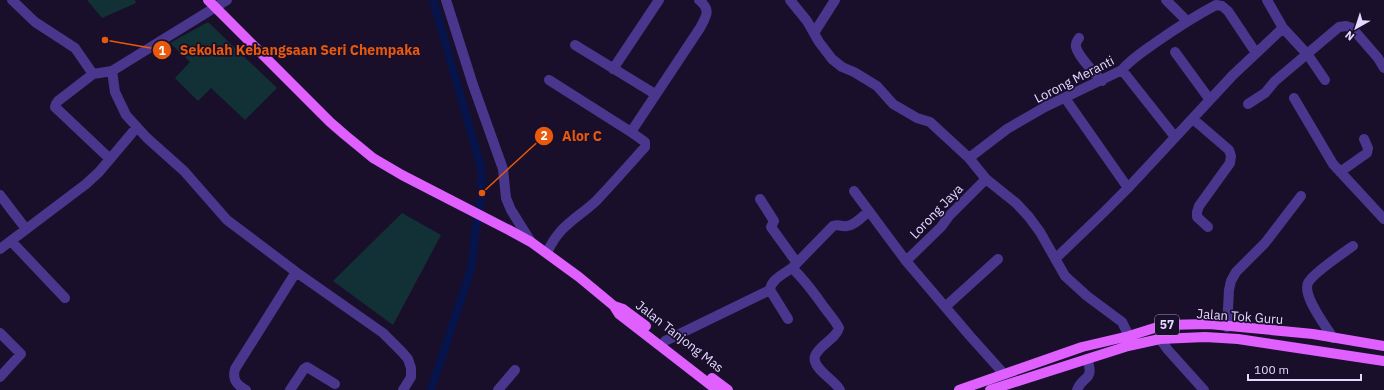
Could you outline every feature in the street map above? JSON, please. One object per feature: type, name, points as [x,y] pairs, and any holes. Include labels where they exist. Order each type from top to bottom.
[{"type":"main road","name":"Jalan Tanjong Mas","points":[[211,4],[330,122],[358,147],[387,167],[531,242],[614,306],[627,311],[728,390]]},
{"type":"main road","name":"Jalan Tanjong Mas","points":[[614,306],[619,314],[717,390]]},
{"type":"main road","name":"Jalan Tok Guru","points":[[958,390],[1082,347],[1164,326],[1209,324],[1313,334],[1384,346]]},
{"type":"main road","name":"Jalan Tok Guru","points":[[990,390],[1017,386],[1088,359],[1128,346],[1160,339],[1205,337],[1238,339],[1384,361]]},
{"type":"main road","points":[[1360,358],[1362,342]]},
{"type":"street","points":[[12,0],[35,22],[74,48],[93,74]]},
{"type":"street","points":[[110,159],[55,107],[58,101],[93,74],[112,71],[211,4],[227,0]]},
{"type":"street","points":[[446,0],[473,85],[503,169],[506,198],[510,210],[531,242]]},
{"type":"street","points":[[613,69],[660,0]]},
{"type":"street","points":[[631,132],[706,18],[706,7],[699,0]]},
{"type":"street","points":[[790,0],[807,21],[819,42],[832,59],[842,67],[854,72],[877,86],[893,104],[905,112],[930,122],[969,158],[986,180],[1016,203],[1040,232],[1065,276],[1074,285],[1122,322],[1129,336]]},
{"type":"street","points":[[814,33],[835,0]]},
{"type":"street","points":[[1166,0],[1187,21]]},
{"type":"street","points":[[1267,0],[1283,28],[1308,55],[1325,80]]},
{"type":"street","name":"Lorong Meranti","points":[[969,158],[1007,129],[1045,107],[1122,70],[1140,54],[1187,21],[1216,5],[1222,6],[1228,11],[1256,53]]},
{"type":"street","points":[[1248,104],[1260,97],[1275,81],[1308,55],[1321,41],[1339,27],[1346,26],[1352,28],[1378,58],[1384,68]]},
{"type":"street","points":[[1055,259],[1103,214],[1193,119],[1232,75],[1283,28]]},
{"type":"street","points":[[1079,38],[1076,42],[1076,47],[1080,56],[1102,80]]},
{"type":"street","points":[[575,45],[655,94]]},
{"type":"street","points":[[1175,52],[1210,100]]},
{"type":"street","points":[[1122,70],[1175,137]]},
{"type":"street","points":[[112,71],[115,92],[126,115],[184,172],[227,220],[296,272],[383,333],[402,352],[408,359],[411,368],[411,377],[403,390]]},
{"type":"street","points":[[547,253],[558,232],[596,200],[644,147],[645,142],[549,80]]},
{"type":"street","points":[[1065,98],[1128,188]]},
{"type":"street","points":[[1294,98],[1333,164],[1384,219]]},
{"type":"street","points":[[1193,119],[1229,150],[1231,156],[1230,163],[1199,206],[1197,212],[1197,217],[1208,227]]},
{"type":"street","points":[[0,249],[86,184],[99,172],[137,127]]},
{"type":"street","points":[[1340,172],[1367,153],[1368,148],[1364,140]]},
{"type":"street","name":"Lorong Jaya","points":[[906,261],[941,227],[948,216],[986,180]]},
{"type":"street","points":[[854,191],[906,261],[1004,374]]},
{"type":"street","points":[[0,195],[26,229]]},
{"type":"street","points":[[1228,327],[1229,290],[1231,281],[1236,272],[1265,243],[1301,196]]},
{"type":"street","points":[[760,199],[774,221],[771,228],[839,328],[837,332],[820,348],[815,355],[814,360],[817,367],[835,383],[840,390]]},
{"type":"street","points":[[788,319],[770,290],[770,285],[772,282],[795,265],[833,226],[839,224],[845,227],[851,226],[869,211]]},
{"type":"street","points":[[11,241],[65,298]]},
{"type":"street","points":[[1333,338],[1309,299],[1307,290],[1308,284],[1313,277],[1353,246]]},
{"type":"street","points":[[945,307],[998,259]]},
{"type":"street","points":[[246,390],[236,384],[233,375],[235,369],[296,272]]},
{"type":"street","points":[[665,341],[770,290]]},
{"type":"street","points":[[0,332],[21,354],[0,377]]},
{"type":"street","points":[[1160,339],[1204,390]]},
{"type":"street","points":[[1077,390],[1088,378],[1090,373],[1088,359]]},
{"type":"street","points":[[290,390],[304,369],[307,367],[334,384]]},
{"type":"street","points":[[498,390],[515,370]]},
{"type":"green space","points":[[87,0],[135,0],[136,3],[102,18]]},
{"type":"green space","points":[[208,22],[277,88],[245,120],[211,88],[198,101],[175,78],[190,62],[170,43]]},
{"type":"green space","points":[[402,213],[441,235],[393,325],[333,281]]},
{"type":"waterway","points":[[431,390],[470,272],[482,193],[481,167],[433,0]]},
{"type":"place","name":"Sekolah Kebangsaan Seri Chempaka","points":[[105,40]]},
{"type":"place","name":"Alor C","points":[[482,193]]}]
